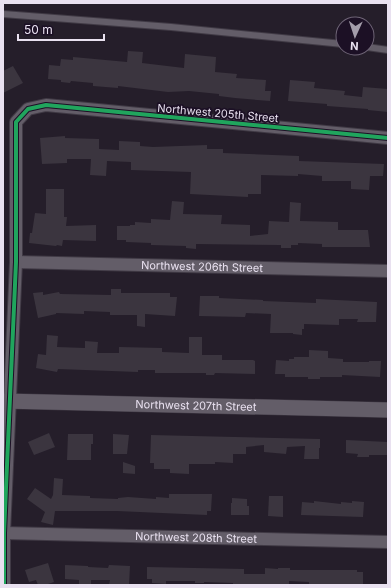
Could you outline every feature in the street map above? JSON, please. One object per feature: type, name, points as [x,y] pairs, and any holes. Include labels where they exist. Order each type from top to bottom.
[{"type":"street","name":"Northwest 205th Street","points":[[16,262],[16,122],[28,109],[46,105],[388,138]]},
{"type":"street","name":"Northwest 206th Street","points":[[16,262],[388,271]]},
{"type":"street","points":[[4,585],[7,402],[16,262]]},
{"type":"street","name":"Northwest 207th Street","points":[[7,402],[388,410]]},
{"type":"street","name":"Northwest 208th Street","points":[[4,533],[388,542]]},
{"type":"lane","points":[[3,14],[171,27],[335,43]]},
{"type":"lane","points":[[375,48],[388,50]]},
{"type":"building","points":[[128,51],[143,52],[142,63],[184,68],[185,54],[216,57],[215,72],[237,74],[236,78],[266,80],[265,91],[271,91],[270,101],[235,98],[219,96],[219,94],[189,91],[168,92],[118,86],[118,88],[93,86],[93,83],[71,81],[70,83],[61,82],[61,80],[48,79],[49,65],[60,66],[61,59],[73,60],[73,57],[127,62]]},
{"type":"building","points":[[13,66],[23,83],[3,93],[3,71]]},
{"type":"building","points":[[290,80],[315,82],[314,88],[345,91],[344,95],[362,97],[363,87],[388,89],[388,112],[327,106],[327,104],[288,101]]},
{"type":"building","points":[[65,136],[65,138],[99,139],[99,149],[119,150],[119,141],[140,142],[140,146],[153,147],[207,145],[207,149],[223,149],[223,153],[299,156],[299,161],[384,164],[383,176],[370,176],[369,190],[351,189],[351,181],[322,181],[322,176],[298,174],[298,176],[261,175],[261,194],[248,194],[248,197],[190,194],[191,172],[131,170],[131,162],[107,161],[106,176],[90,175],[91,159],[67,159],[67,163],[42,164],[40,138]]},
{"type":"building","points":[[46,189],[64,189],[64,217],[67,217],[66,226],[96,225],[96,241],[63,240],[62,246],[29,243],[35,213],[46,214]]},
{"type":"building","points":[[172,201],[184,202],[183,214],[222,215],[221,224],[250,225],[250,236],[268,234],[269,221],[289,222],[290,202],[301,203],[300,221],[338,222],[338,230],[368,230],[370,247],[322,247],[322,244],[298,243],[298,245],[291,245],[291,248],[281,248],[281,245],[196,244],[196,249],[186,248],[186,246],[151,245],[151,243],[126,242],[126,240],[117,240],[117,226],[135,225],[135,222],[151,223],[151,219],[170,220]]},
{"type":"building","points":[[111,289],[121,289],[121,293],[170,293],[170,297],[177,297],[175,316],[145,314],[145,327],[137,326],[137,315],[110,315],[110,312],[84,311],[84,314],[56,313],[38,318],[33,293],[43,292],[43,295],[59,292],[60,294],[111,295]]},
{"type":"building","points":[[200,296],[316,303],[316,299],[377,302],[376,322],[357,322],[358,319],[339,319],[339,325],[304,324],[302,335],[293,333],[270,333],[271,314],[246,313],[245,317],[199,316]]},
{"type":"building","points":[[47,335],[58,336],[57,347],[85,348],[85,341],[98,342],[97,353],[119,353],[119,347],[162,348],[162,352],[189,353],[189,337],[202,337],[202,355],[222,355],[222,360],[253,360],[255,361],[255,374],[215,373],[214,375],[206,375],[206,373],[155,373],[155,370],[138,370],[138,372],[58,369],[57,372],[36,368],[38,354],[46,355]]},
{"type":"building","points":[[309,350],[328,351],[328,358],[343,359],[343,362],[381,361],[380,377],[342,375],[342,377],[320,377],[320,379],[308,379],[308,377],[285,377],[285,374],[275,374],[276,360],[289,361],[289,359],[294,359],[294,357],[309,357]]},
{"type":"building","points":[[49,433],[55,447],[34,455],[28,442]]},
{"type":"building","points":[[68,434],[93,434],[93,444],[91,444],[91,460],[67,460]]},
{"type":"building","points":[[113,434],[129,435],[127,454],[113,454]]},
{"type":"building","points":[[151,435],[320,439],[319,459],[304,459],[305,446],[287,447],[286,454],[264,452],[264,445],[246,447],[246,454],[233,454],[233,463],[215,462],[215,464],[189,464],[189,474],[170,473],[170,469],[154,469],[154,463],[150,463]]},
{"type":"building","points":[[346,440],[388,442],[388,455],[369,455],[369,457],[357,457],[358,454],[346,453]]},
{"type":"building","points":[[123,462],[135,466],[135,474],[123,473]]},
{"type":"building","points":[[54,478],[63,479],[62,495],[90,496],[90,498],[118,499],[128,497],[156,499],[156,497],[169,498],[169,494],[212,494],[211,511],[207,511],[207,515],[117,511],[55,511],[53,525],[41,522],[45,512],[27,499],[35,488],[51,499],[53,495]]},
{"type":"building","points":[[269,496],[283,496],[283,517],[268,516]]},
{"type":"building","points":[[232,498],[247,499],[249,515],[231,515]]},
{"type":"building","points":[[314,501],[341,504],[341,502],[352,503],[352,501],[364,502],[363,517],[301,515],[302,502],[314,503]]},
{"type":"building","points":[[48,563],[54,582],[45,585],[38,585],[36,580],[29,582],[25,570]]},
{"type":"building","points":[[65,565],[108,568],[109,565],[130,566],[129,585],[109,585],[110,580],[91,580],[91,585],[79,585],[79,580],[65,579]]},
{"type":"building","points":[[147,567],[244,569],[244,574],[265,574],[265,568],[290,568],[290,570],[357,570],[357,572],[363,572],[363,585],[309,585],[309,582],[289,581],[289,585],[195,583],[195,581],[166,581],[166,584],[152,583],[152,579],[147,579]]},
{"type":"cycle path","points":[[4,585],[4,533],[16,262],[16,122],[28,109],[46,105],[388,138]]}]
